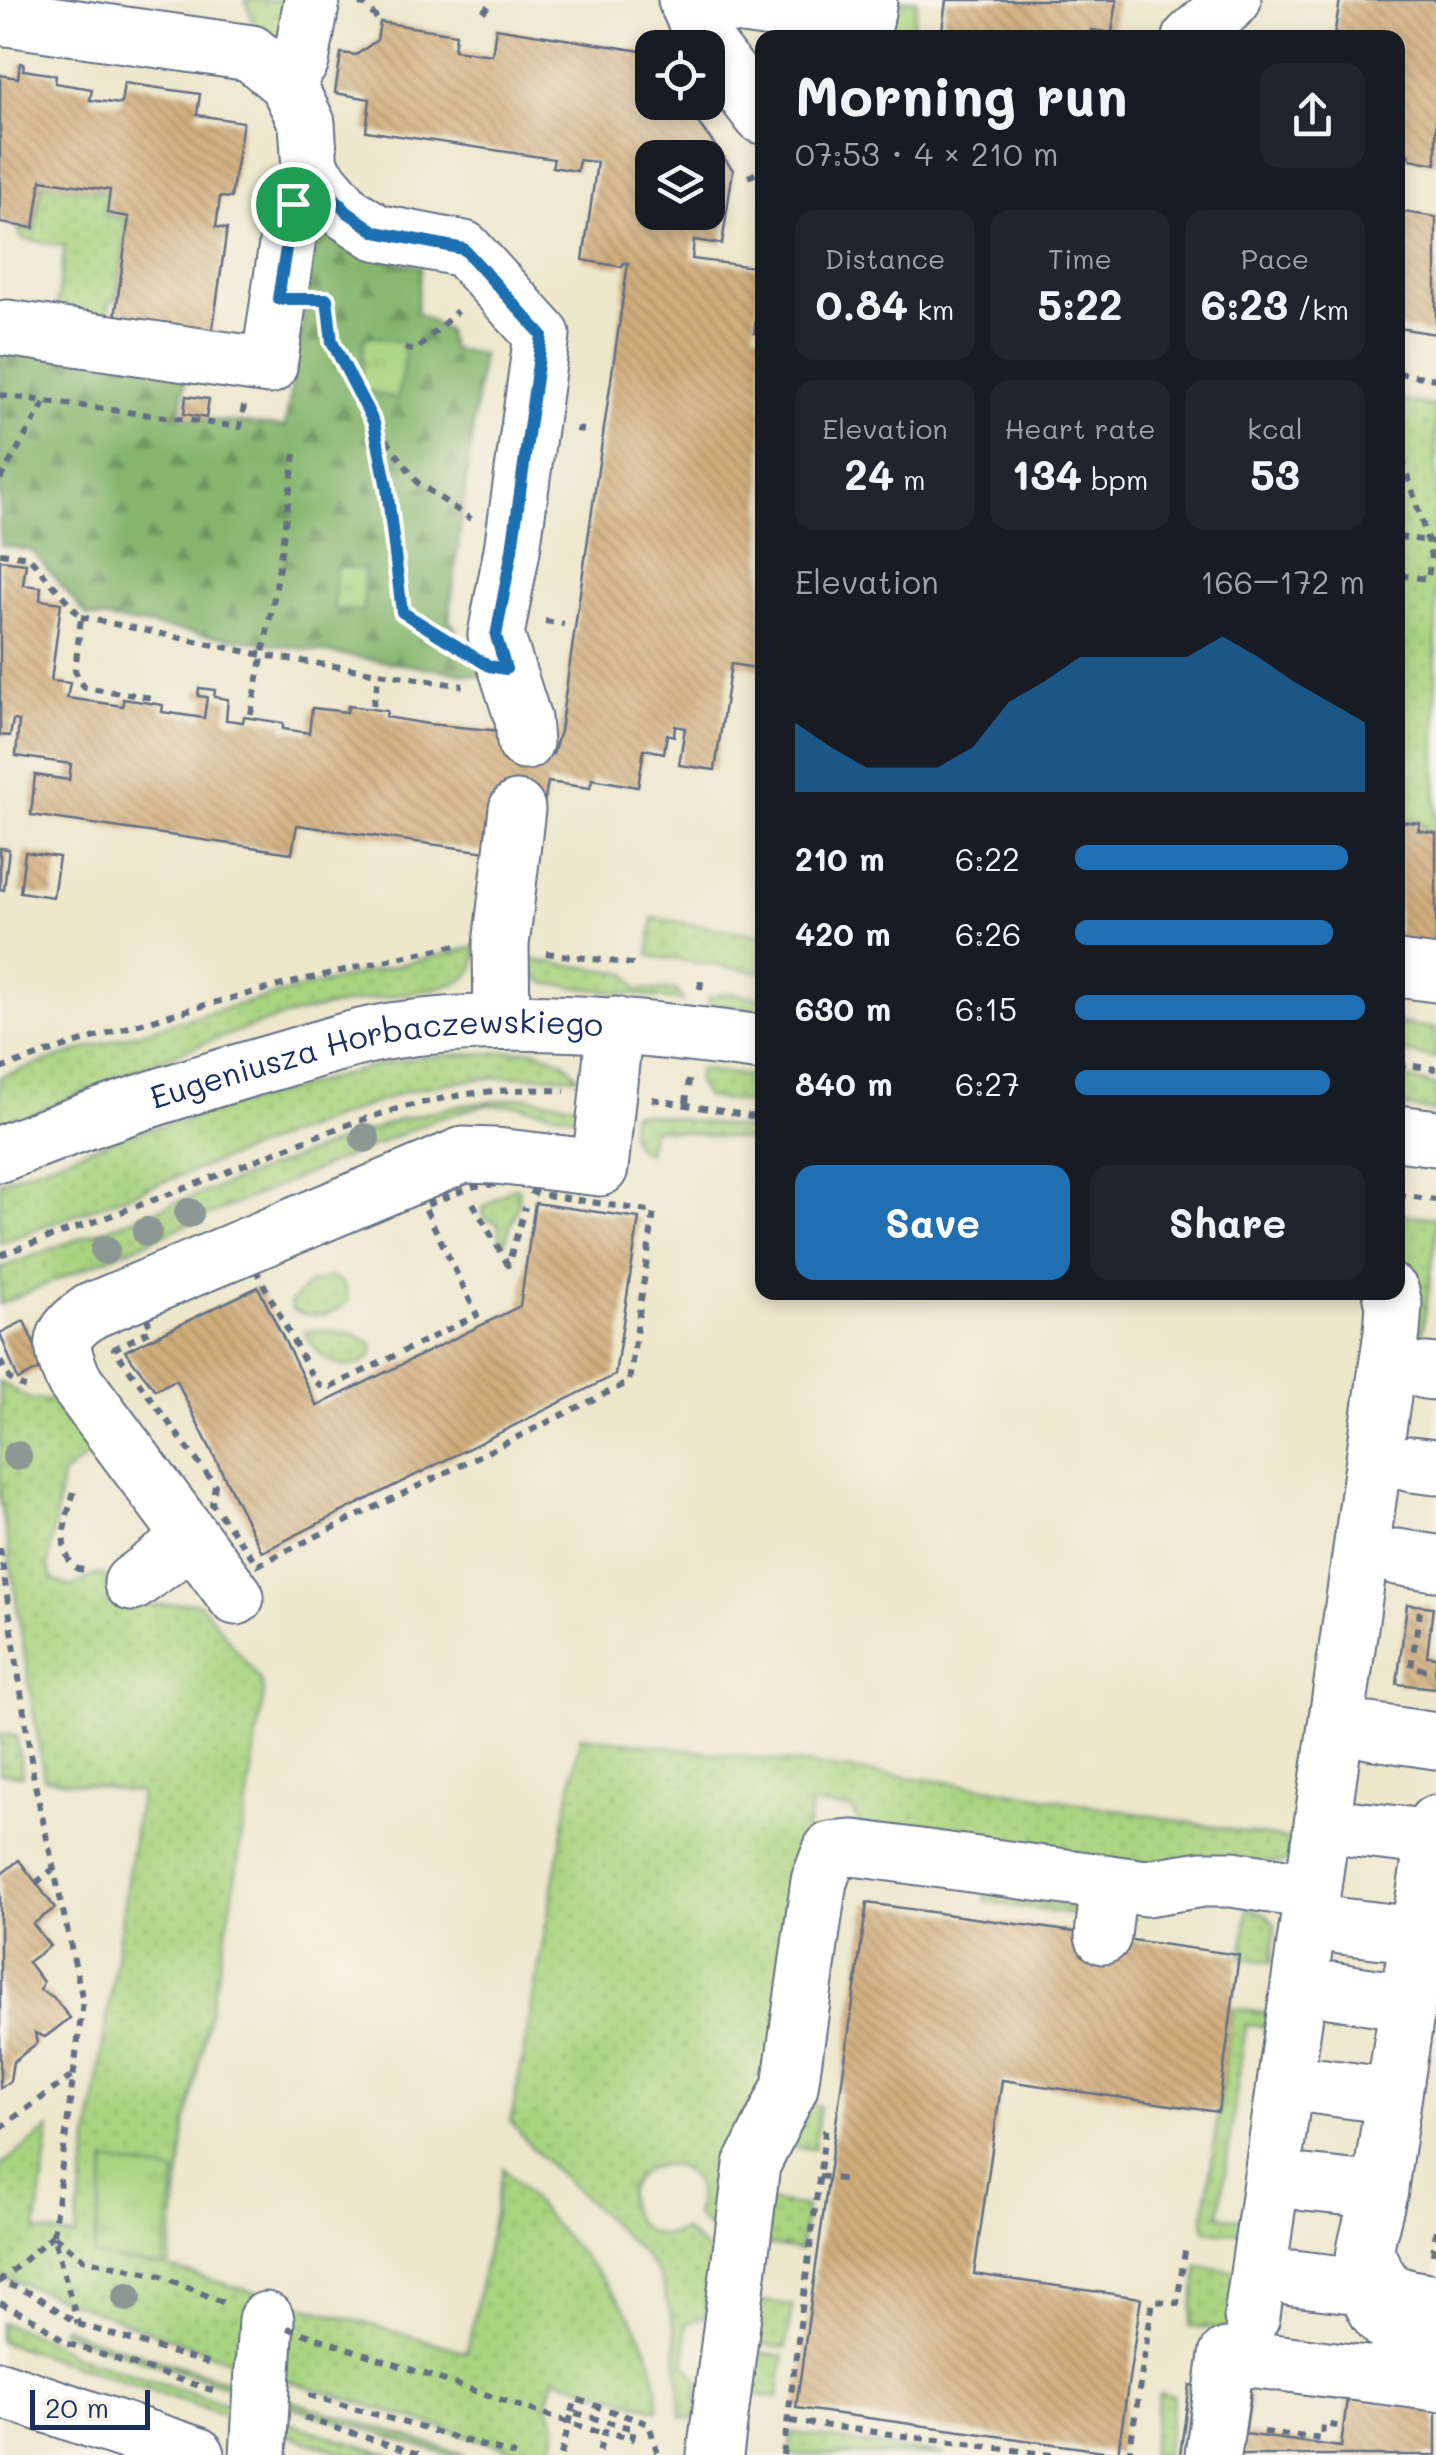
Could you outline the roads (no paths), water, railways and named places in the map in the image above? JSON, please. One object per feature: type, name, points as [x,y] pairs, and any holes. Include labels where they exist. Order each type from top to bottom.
[{"type":"street","points":[[686,0],[706,43],[755,107]]},
{"type":"street","points":[[699,0],[866,20]]},
{"type":"street","points":[[1200,30],[1233,0]]},
{"type":"street","points":[[287,83],[338,3]]},
{"type":"street","points":[[0,17],[251,52],[287,83],[307,123],[310,170],[293,204],[269,366],[7,328]]},
{"type":"street","points":[[310,170],[347,212],[376,232],[464,249],[542,335],[496,636],[523,718],[525,742]]},
{"type":"street","points":[[502,1022],[501,945],[518,809]]},
{"type":"street","points":[[1405,969],[1436,974]]},
{"type":"street","name":"Eugeniusza Horbaczewskiego","points":[[0,1154],[72,1124],[389,1031],[502,1022],[616,1025],[755,1042]]},
{"type":"street","points":[[236,1597],[74,1380],[62,1344],[67,1328],[91,1310],[462,1156],[600,1168],[616,1025]]},
{"type":"street","points":[[1405,1134],[1436,1138]]},
{"type":"street","points":[[1213,2455],[1222,2341],[1325,1908],[1393,1300]]},
{"type":"street","points":[[132,1584],[192,1539]]},
{"type":"street","points":[[1369,1731],[1436,1740]]},
{"type":"street","points":[[1293,2278],[1352,2285],[1366,2276],[1407,2002],[1427,1937],[1435,1830],[1355,1829]]},
{"type":"street","points":[[716,2455],[752,2165],[790,2087],[818,1880],[832,1850],[854,1848],[1146,1888],[1203,1879],[1232,1879],[1427,1937]]},
{"type":"street","points":[[1103,1936],[1109,1883]]},
{"type":"street","points":[[1332,1990],[1407,2002]]},
{"type":"street","points":[[1317,2086],[1392,2096]]},
{"type":"street","points":[[1305,2183],[1380,2192]]},
{"type":"street","points":[[1366,2276],[1432,2323]]},
{"type":"street","points":[[259,2430],[276,2324]]},
{"type":"street","points":[[1222,2341],[1436,2383]]},
{"type":"street","points":[[0,2389],[197,2455]]}]
